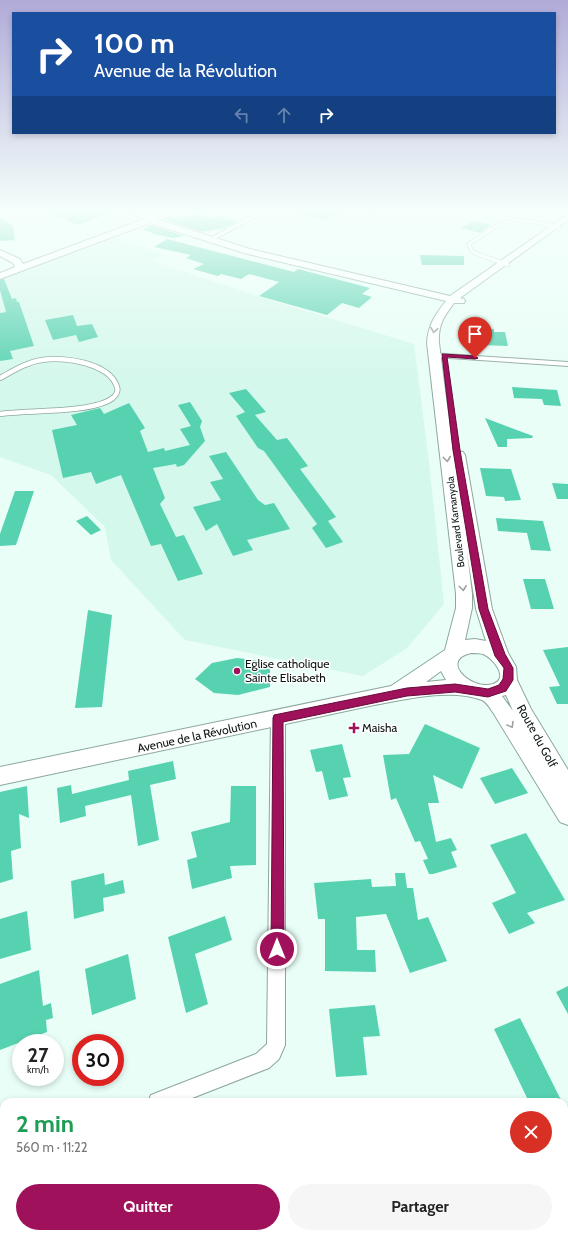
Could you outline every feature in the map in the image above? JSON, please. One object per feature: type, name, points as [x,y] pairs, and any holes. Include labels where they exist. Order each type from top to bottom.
[{"type":"main road","points":[[0,276],[23,267]]},
{"type":"main road","points":[[313,267],[456,300]]},
{"type":"main road","name":"Boulevard Kamanyola","points":[[453,653],[464,608],[456,482],[439,355],[445,326],[454,309],[456,300],[500,267]]},
{"type":"main road","name":"Boulevard Kamanyola","points":[[456,482],[484,609],[500,656]]},
{"type":"main road","points":[[393,694],[412,683],[453,653],[462,647],[473,645],[490,649],[500,656],[508,668],[508,680],[502,688],[488,693],[473,691],[465,688],[455,680],[449,670],[448,663],[453,653]]},
{"type":"main road","name":"Route du Golf","points":[[508,680],[524,714],[568,789]]},
{"type":"main road","points":[[393,694],[443,688],[465,688]]},
{"type":"main road","points":[[488,693],[501,708],[568,815]]},
{"type":"main road","name":"Avenue de la Révolution","points":[[0,776],[393,694]]},
{"type":"street","points":[[439,355],[568,364]]},
{"type":"street","points":[[168,1098],[262,1060],[270,1056],[275,1050],[277,1041],[278,718]]},
{"type":"lane","points":[[0,378],[29,363],[47,359],[87,364],[98,367],[112,376],[118,388],[117,394],[113,398],[97,405],[0,414]]},
{"type":"shaded area","points":[[36,267],[169,267],[267,299],[414,344],[430,472],[444,604],[407,648],[363,676],[185,640],[111,560],[105,527],[51,475],[0,457],[0,280]]},
{"type":"building","points":[[198,267],[274,267],[294,272],[298,269],[370,288],[362,294],[372,297],[359,308],[342,303],[327,315],[259,296],[279,282],[249,274],[241,279],[221,274],[218,276],[193,269]]},
{"type":"building","points":[[4,279],[12,299],[16,298],[17,302],[19,302],[34,346],[10,351],[13,359],[0,361],[0,313],[6,312],[0,290],[0,280]]},
{"type":"building","points":[[73,315],[77,326],[92,324],[98,337],[79,342],[76,335],[53,340],[45,320]]},
{"type":"building","points":[[478,328],[494,329],[494,332],[505,332],[508,346],[481,345]]},
{"type":"building","points":[[512,387],[557,390],[561,406],[544,405],[542,399],[514,398]]},
{"type":"building","points":[[246,389],[266,412],[255,415],[277,440],[287,438],[308,466],[300,469],[336,517],[328,521],[343,542],[326,548],[312,528],[317,524],[264,451],[258,448],[236,416],[245,412],[229,393]]},
{"type":"building","points":[[190,402],[202,421],[200,427],[205,441],[184,465],[177,467],[176,464],[153,468],[165,498],[160,504],[176,537],[184,535],[203,574],[178,581],[161,544],[151,546],[121,475],[96,484],[91,472],[63,478],[52,430],[77,425],[71,415],[100,408],[104,414],[129,403],[145,428],[140,431],[148,452],[164,448],[165,451],[190,445],[180,429],[191,426],[178,405]]},
{"type":"building","points":[[485,418],[533,436],[532,438],[507,439],[507,447],[498,447]]},
{"type":"building","points":[[226,452],[258,500],[265,505],[274,503],[290,529],[247,540],[253,550],[233,556],[217,524],[206,531],[193,507],[221,500],[210,482],[223,479],[209,456]]},
{"type":"building","points":[[480,468],[511,469],[521,500],[505,501],[504,497],[486,496]]},
{"type":"building","points":[[552,483],[568,484],[568,499],[557,499]]},
{"type":"building","points":[[15,491],[34,491],[16,545],[0,546],[0,534]]},
{"type":"building","points":[[87,516],[101,530],[91,535],[76,521]]},
{"type":"building","points":[[496,518],[543,521],[551,551],[531,550],[527,533],[498,531]]},
{"type":"building","points":[[523,579],[545,579],[554,609],[531,609]]},
{"type":"building","points":[[88,610],[112,615],[102,707],[75,708]]},
{"type":"building","points":[[568,647],[568,704],[557,704],[549,687],[560,686],[543,650]]},
{"type":"building","name":"Eglise catholique Sainte Elisabeth","points":[[237,658],[270,662],[270,687],[238,695],[214,693],[195,679],[212,663]]},
{"type":"building","points":[[425,724],[480,748],[462,789],[433,775],[439,803],[428,803],[436,842],[451,838],[457,850],[451,852],[457,867],[433,874],[429,874],[423,860],[428,859],[420,841],[415,842],[396,798],[391,800],[383,755],[409,754]]},
{"type":"building","points":[[342,744],[351,777],[343,778],[348,796],[329,800],[322,771],[316,772],[310,750]]},
{"type":"building","points":[[173,761],[176,779],[150,785],[159,840],[138,846],[131,795],[85,806],[86,816],[60,823],[57,788],[71,785],[72,794],[129,780],[128,771]]},
{"type":"building","points":[[512,768],[528,793],[495,804],[480,778]]},
{"type":"building","points":[[27,786],[29,818],[19,814],[21,848],[11,851],[13,879],[0,883],[0,792]]},
{"type":"building","points":[[231,786],[256,786],[256,865],[230,866],[232,878],[192,889],[187,860],[197,857],[191,832],[230,822]]},
{"type":"building","points":[[526,833],[565,900],[527,913],[535,923],[509,934],[492,903],[516,893],[490,845]]},
{"type":"building","points":[[104,873],[105,885],[123,880],[125,893],[103,898],[104,911],[74,919],[71,881]]},
{"type":"building","points":[[395,873],[405,873],[407,888],[413,888],[418,920],[428,917],[447,961],[410,973],[386,914],[356,917],[357,950],[375,950],[376,972],[325,971],[325,919],[318,919],[314,883],[371,879],[372,887],[396,886]]},
{"type":"building","points":[[27,911],[31,950],[0,959],[0,919]]},
{"type":"building","points":[[225,916],[232,940],[195,954],[208,1004],[186,1013],[168,937]]},
{"type":"building","points":[[128,954],[136,999],[92,1015],[85,969]]},
{"type":"building","points":[[39,970],[43,1006],[51,1003],[53,1018],[46,1020],[47,1032],[42,1034],[12,1034],[12,1045],[0,1050],[0,984]]},
{"type":"building","points":[[568,986],[568,1014],[556,992]]},
{"type":"building","points":[[375,1005],[380,1036],[363,1037],[367,1075],[336,1077],[329,1009]]},
{"type":"building","points":[[520,1018],[560,1098],[527,1098],[494,1029]]},
{"type":"place","name":"Eglise catholique Sainte Elisabeth","points":[[237,671]]},
{"type":"place","name":"Maisha","points":[[354,728]]},
{"type":"route","points":[[277,949],[278,718],[407,692],[443,688],[465,688],[480,693],[488,693],[502,688],[508,680],[508,668],[504,659],[500,656],[491,632],[479,586],[457,450],[444,355],[475,358]]}]
